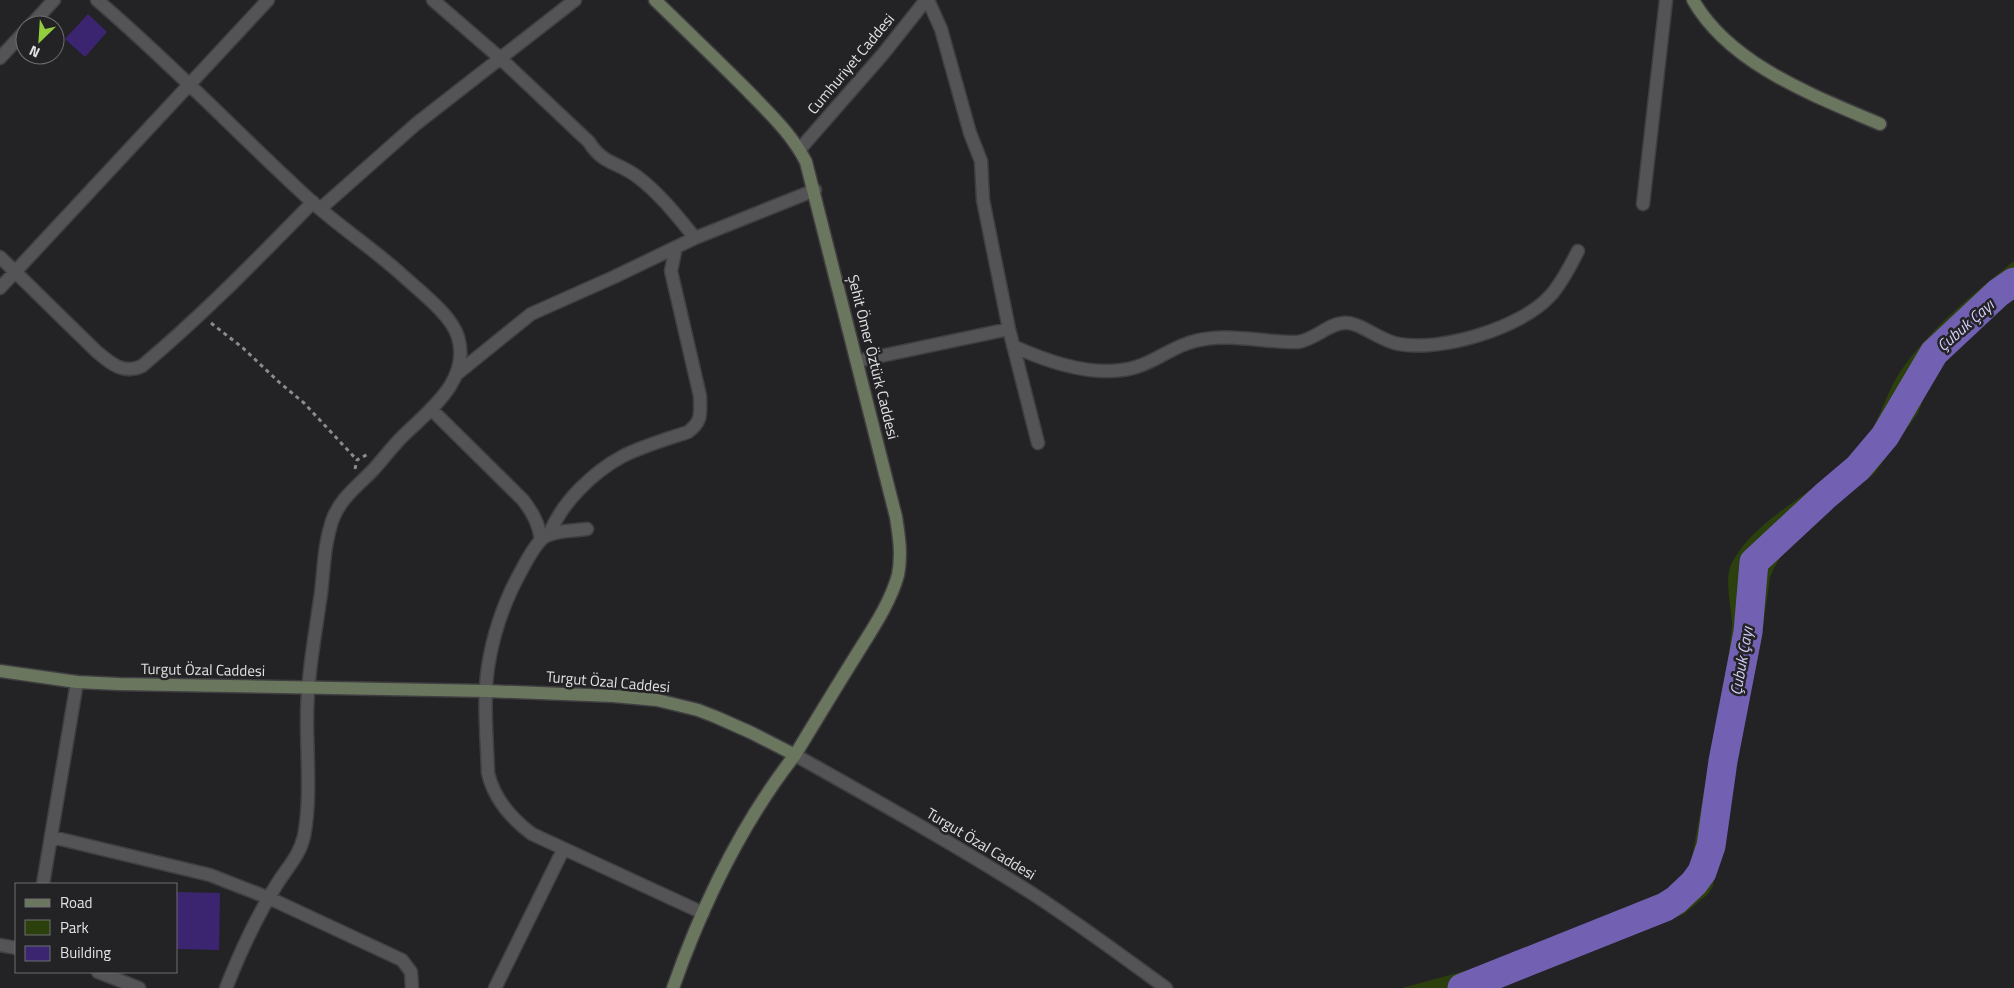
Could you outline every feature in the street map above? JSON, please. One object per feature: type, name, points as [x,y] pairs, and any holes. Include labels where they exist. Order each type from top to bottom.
[{"type":"street","points":[[40,15],[54,0]]},
{"type":"street","points":[[97,0],[316,206],[389,264],[442,313],[452,325],[458,337],[460,354],[458,373]]},
{"type":"street","points":[[0,288],[268,0]]},
{"type":"street","points":[[434,0],[500,58],[589,142],[601,157],[640,178],[663,200],[695,238]]},
{"type":"street","points":[[0,257],[96,351],[113,365],[129,370],[142,366],[200,315],[316,206],[416,124],[575,0]]},
{"type":"street","name":"Şehit Ömer Öztürk Caddesi","points":[[655,0],[780,124],[800,149],[806,162],[815,190],[900,538],[899,566],[891,594],[879,619],[795,755],[748,825],[720,876],[673,988]]},
{"type":"street","points":[[927,0],[941,29],[970,133],[981,161],[983,200],[1009,329],[1038,443]]},
{"type":"street","name":"Cumhuriyet Caddesi","points":[[800,149],[927,0]]},
{"type":"street","points":[[1644,204],[1666,0]]},
{"type":"street","points":[[1693,0],[1708,21],[1758,65],[1809,93],[1880,124]]},
{"type":"street","points":[[0,58],[15,42]]},
{"type":"street","points":[[226,988],[236,962],[269,898],[297,854],[305,832],[307,806],[307,688],[321,588],[323,557],[336,509],[350,491],[374,469],[391,448],[431,409],[450,387],[458,373],[530,314],[614,278],[695,238],[815,190]]},
{"type":"street","points":[[676,247],[671,271],[700,396],[700,416],[698,422],[688,432],[623,456],[608,466],[570,501],[524,565],[500,620],[488,667],[488,773],[491,786],[499,799],[518,824],[532,834],[563,850],[703,913]]},
{"type":"street","points":[[1013,346],[1051,362],[1093,369],[1118,370],[1137,367],[1179,346],[1196,340],[1231,338],[1298,342],[1309,340],[1328,328],[1342,323],[1352,323],[1386,341],[1415,346],[1441,345],[1483,334],[1533,310],[1549,297],[1556,288],[1578,251]]},
{"type":"street","points":[[857,361],[1009,329]]},
{"type":"street","points":[[431,409],[523,500],[545,538]]},
{"type":"street","points":[[545,538],[587,529]]},
{"type":"street","name":"Turgut Özal Caddesi","points":[[0,670],[77,682],[307,688],[487,690],[613,696],[678,704],[725,721],[795,755],[890,808],[1033,894],[1092,933],[1166,988]]},
{"type":"street","points":[[43,883],[77,682]]},
{"type":"street","points":[[52,837],[210,875],[269,898],[402,960],[411,972],[412,988]]},
{"type":"street","points":[[496,988],[563,850]]},
{"type":"street","points":[[0,945],[15,948]]},
{"type":"street","points":[[101,973],[139,988]]},
{"type":"path","points":[[200,315],[243,348],[280,384],[304,403],[357,460]]},
{"type":"green space","points":[[2014,261],[2014,298],[1935,370],[1918,413],[1874,474],[1845,496],[1786,548],[1774,568],[1770,577],[1761,642],[1748,705],[1725,796],[1722,841],[1713,886],[1708,894],[1684,914],[1499,988],[1402,988],[1472,969],[1552,939],[1658,894],[1677,884],[1686,876],[1691,863],[1729,653],[1732,626],[1728,591],[1730,566],[1745,543],[1759,529],[1840,468],[1854,455],[1869,436],[1894,382],[1912,356],[1953,312]]},
{"type":"building","points":[[88,14],[107,32],[85,57],[65,39]]},
{"type":"building","points":[[178,892],[220,893],[219,950],[178,949]]},
{"type":"waterway","name":"Çubuk Çayı","points":[[1462,988],[1665,907],[1676,900],[1694,883],[1702,872],[1711,846],[1723,761],[1748,632],[1754,562],[1858,468],[1885,436],[1934,353],[1998,293],[2014,282]]}]
